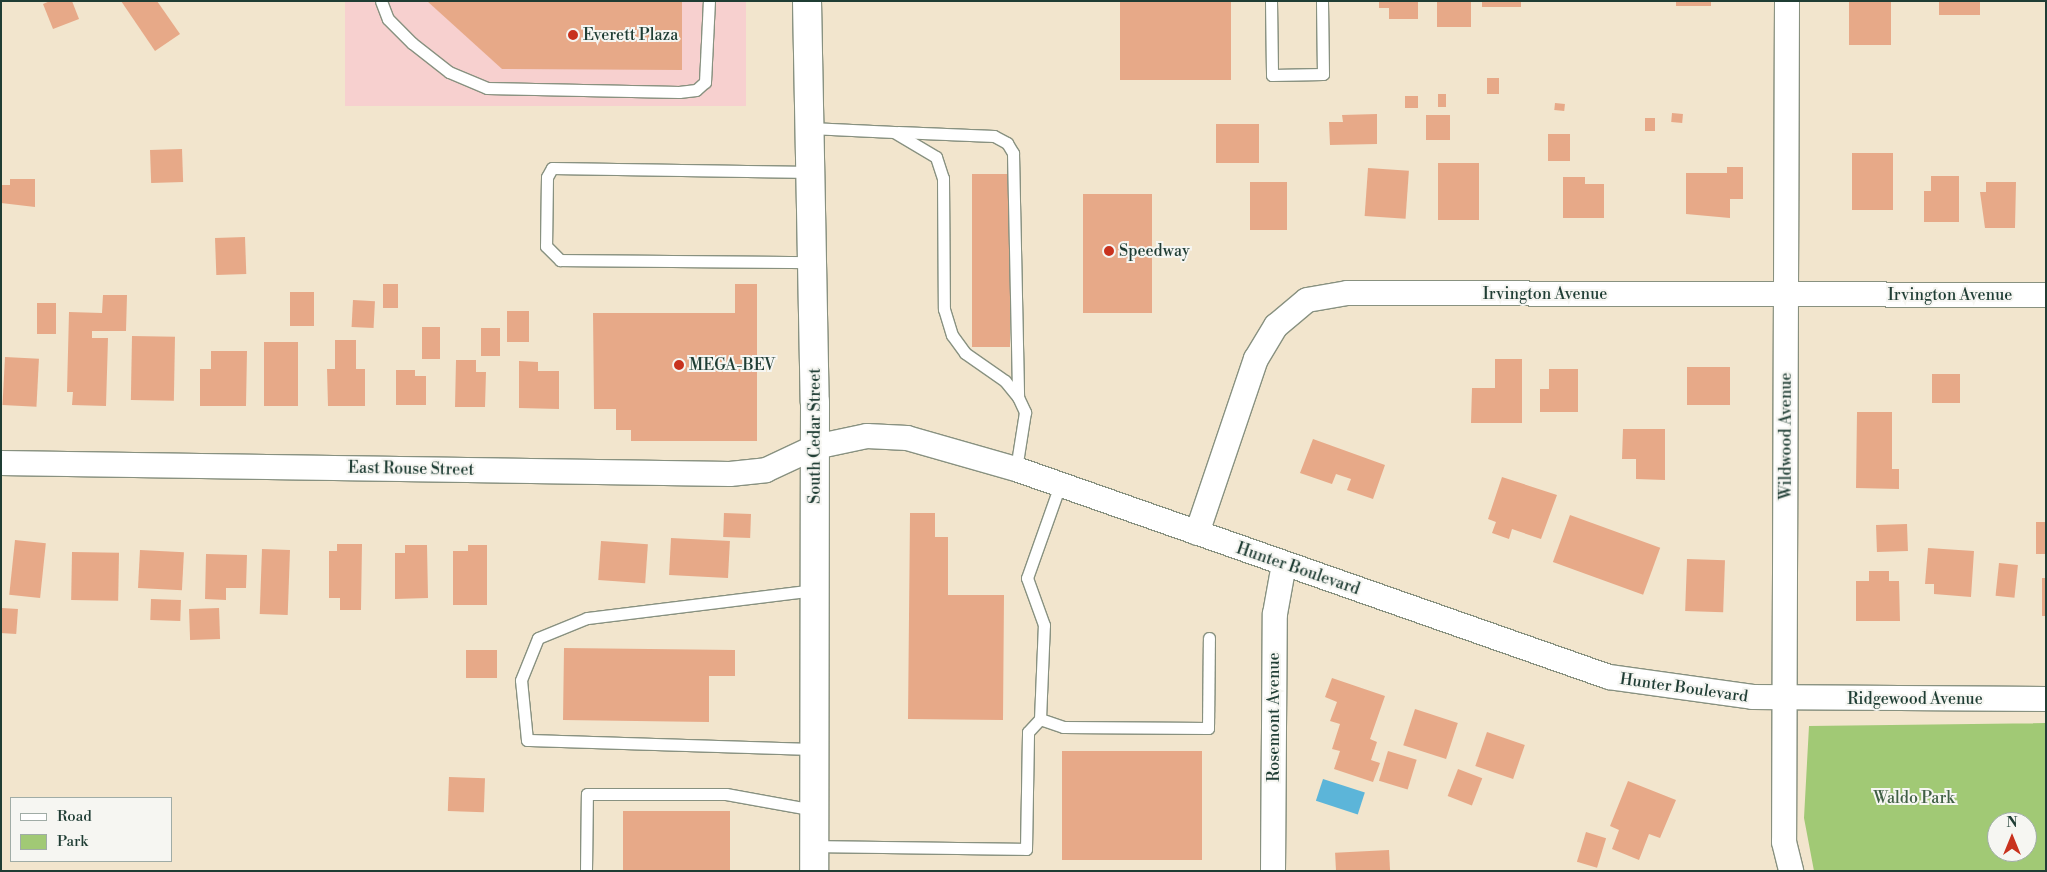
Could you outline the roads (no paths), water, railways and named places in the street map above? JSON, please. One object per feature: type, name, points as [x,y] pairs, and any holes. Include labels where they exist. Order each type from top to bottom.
[{"type":"main road","name":"South Cedar Street","points":[[807,1],[815,447],[814,858]]},
{"type":"street","name":"Wildwood Avenue","points":[[1786,1],[1787,296],[1784,842],[1791,871]]},
{"type":"street","name":"Irvington Avenue","points":[[1197,533],[1256,359],[1276,326],[1307,300],[1347,293],[1787,296],[2046,295]]},
{"type":"street","name":"Hunter Boulevard","points":[[815,447],[867,436],[907,438],[1016,469],[1609,677],[1676,690],[1785,698]]},
{"type":"street","name":"East Rouse Street","points":[[1,462],[730,474],[766,470],[815,447]]},
{"type":"street","name":"Rosemont Avenue","points":[[1273,871],[1275,614],[1284,564]]},
{"type":"street","name":"Ridgewood Avenue","points":[[1785,698],[2046,699]]},
{"type":"lane","points":[[382,1],[388,19],[412,43],[449,72],[486,88],[678,92],[696,90],[705,82],[709,1]]},
{"type":"lane","points":[[1271,1],[1272,74],[1323,74],[1322,1]]},
{"type":"lane","points":[[810,128],[994,136],[1007,143],[1013,153],[1018,397]]},
{"type":"lane","points":[[894,132],[936,157],[943,178],[944,309],[952,335],[965,354],[1005,381],[1018,397],[1025,412],[1016,469]]},
{"type":"lane","points":[[811,172],[552,168],[547,177],[546,246],[560,260],[813,262]]},
{"type":"lane","points":[[814,858],[1026,849],[1028,732],[1040,719],[1044,625],[1027,578],[1060,485]]},
{"type":"lane","points":[[814,749],[527,740],[521,680],[538,638],[587,618],[815,590]]},
{"type":"lane","points":[[1040,719],[1062,727],[1208,728],[1209,638]]},
{"type":"lane","points":[[586,871],[587,794],[726,794],[814,810]]},
{"type":"water","points":[[1323,779],[1365,793],[1358,814],[1316,801]]},
{"type":"place","name":"Everett Plaza","points":[[573,35]]},
{"type":"place","name":"Speedway","points":[[1109,251]]},
{"type":"place","name":"MEGA-BEV","points":[[679,365]]},
{"type":"park label","name":"Waldo Park","points":[[1914,798]]}]
